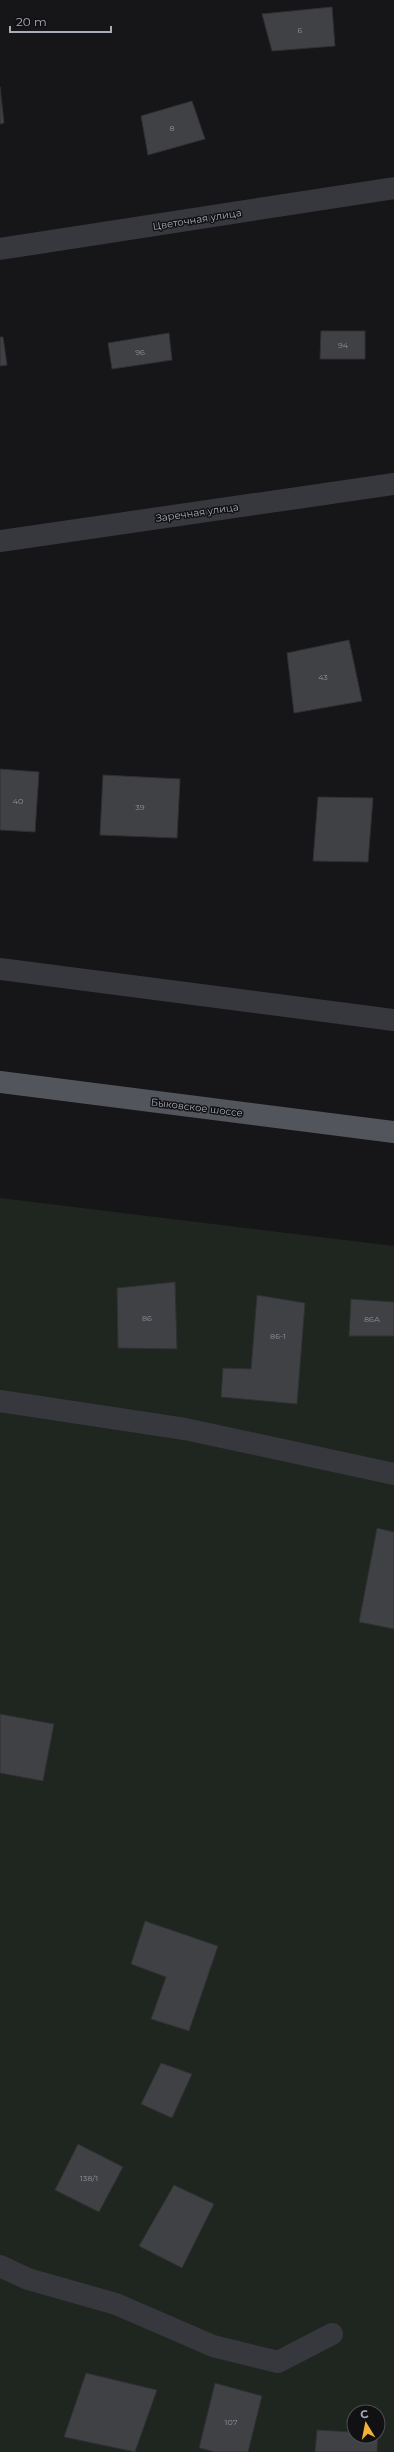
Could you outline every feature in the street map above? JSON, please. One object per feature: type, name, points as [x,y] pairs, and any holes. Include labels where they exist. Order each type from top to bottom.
[{"type":"main road","name":"Быковское шоссе","points":[[0,1082],[394,1132]]},
{"type":"street","name":"Цветочная улица","points":[[0,249],[394,188]]},
{"type":"street","name":"Заречная улица","points":[[0,541],[394,484]]},
{"type":"street","points":[[0,969],[394,1020]]},
{"type":"street","points":[[0,1401],[185,1429],[394,1474]]},
{"type":"street","points":[[0,2266],[28,2279],[116,2304],[213,2346],[278,2362],[332,2334]]},
{"type":"shaded area","points":[[0,1198],[394,1246],[394,2452],[0,2452]]},
{"type":"building","points":[[332,7],[335,46],[272,51],[262,14]]},
{"type":"building","points":[[0,87],[4,123],[0,124]]},
{"type":"building","points":[[192,101],[205,139],[148,155],[141,116]]},
{"type":"building","points":[[321,331],[365,331],[365,359],[320,359]]},
{"type":"building","points":[[169,333],[172,360],[112,369],[108,343]]},
{"type":"building","points":[[0,337],[3,337],[7,365],[0,366]]},
{"type":"building","points":[[349,640],[362,701],[294,713],[287,653]]},
{"type":"building","points":[[0,769],[39,772],[35,832],[0,830]]},
{"type":"building","points":[[103,775],[180,779],[177,838],[100,835]]},
{"type":"building","points":[[318,797],[373,798],[368,862],[313,861]]},
{"type":"building","points":[[175,1282],[177,1349],[118,1348],[117,1288]]},
{"type":"building","points":[[257,1295],[305,1303],[297,1404],[221,1397],[223,1368],[251,1369]]},
{"type":"building","points":[[351,1299],[394,1302],[394,1336],[349,1336]]},
{"type":"building","points":[[377,1528],[394,1532],[394,1629],[359,1622]]},
{"type":"building","points":[[0,1714],[54,1724],[43,1781],[0,1773]]},
{"type":"building","points":[[145,1921],[218,1946],[189,2031],[151,2019],[166,1977],[131,1964]]},
{"type":"building","points":[[161,2063],[192,2074],[172,2118],[141,2104]]},
{"type":"building","points":[[78,2144],[123,2167],[99,2212],[55,2190]]},
{"type":"building","points":[[174,2185],[214,2204],[182,2268],[139,2246]]},
{"type":"building","points":[[86,2373],[157,2390],[135,2452],[64,2437]]},
{"type":"building","points":[[215,2383],[262,2396],[248,2452],[215,2452],[199,2448]]},
{"type":"building","points":[[317,2430],[346,2432],[346,2444],[378,2444],[377,2452],[315,2452]]}]
